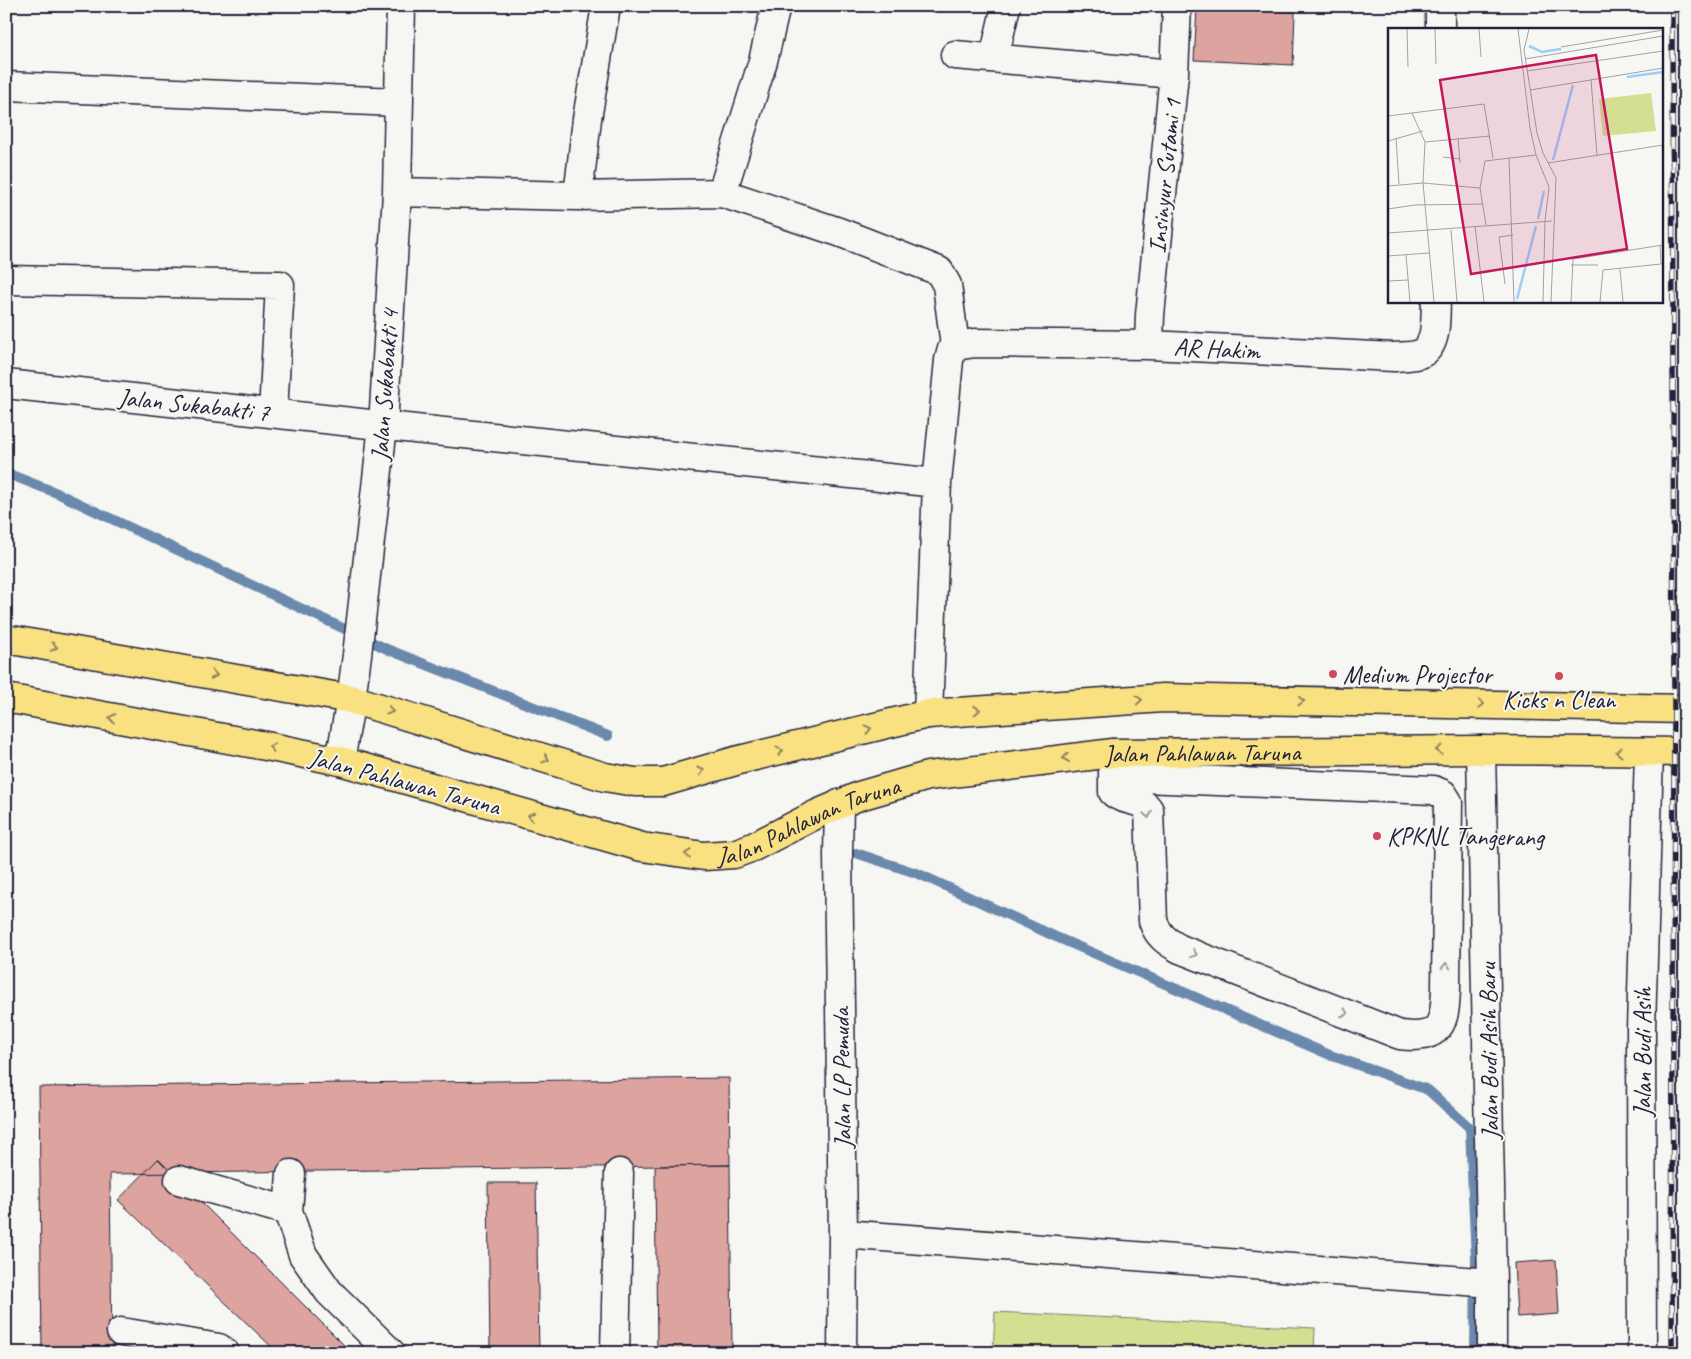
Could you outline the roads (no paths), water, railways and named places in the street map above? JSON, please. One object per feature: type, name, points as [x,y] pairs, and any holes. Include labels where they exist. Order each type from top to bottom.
[{"type":"main road","name":"Jalan Pahlawan Taruna","points":[[6,638],[351,699],[606,777],[635,782],[662,782],[739,760],[928,714],[1163,698],[1685,709]]},
{"type":"main road","name":"Jalan Pahlawan Taruna","points":[[6,698],[340,761],[642,847],[718,856],[734,854],[753,847],[828,809],[859,796],[928,776],[1113,752],[1481,750],[1685,752]]},
{"type":"street","name":"Jalan Sukabakti 4","points":[[340,761],[357,655],[383,426],[397,192],[401,6]]},
{"type":"street","points":[[578,196],[587,119],[606,6]]},
{"type":"street","points":[[722,193],[764,61],[776,6]]},
{"type":"street","points":[[994,58],[1006,6]]},
{"type":"street","name":"Insinyur Sutami 1","points":[[1149,345],[1151,306],[1174,74],[1177,6]]},
{"type":"street","points":[[1440,6],[1440,28]]},
{"type":"street","points":[[955,55],[1174,74]]},
{"type":"street","points":[[6,86],[398,102]]},
{"type":"street","points":[[397,192],[578,196],[722,193],[839,232],[939,270],[947,285],[955,346],[952,349],[949,360],[938,483],[928,714]]},
{"type":"street","points":[[6,280],[280,285],[273,413]]},
{"type":"street","name":"AR Hakim","points":[[955,346],[974,342],[1149,345],[1394,357],[1409,356],[1422,353],[1431,343],[1435,327],[1436,302]]},
{"type":"street","name":"Jalan Sukabakti 7","points":[[6,384],[383,426],[938,483]]},
{"type":"street","name":"Jalan Budi Asih Baru","points":[[1481,750],[1478,1282],[1492,1353]]},
{"type":"street","points":[[1113,752],[1113,789],[1113,792],[1118,796],[1146,805],[1149,810],[1153,922],[1156,931],[1165,941],[1180,949],[1400,1035],[1414,1037],[1429,1034],[1440,1026],[1446,1010],[1448,802],[1443,794],[1433,790],[1143,778],[1125,780],[1113,789]]},
{"type":"street","name":"Jalan Budi Asih","points":[[1642,1353],[1641,1030],[1649,752]]},
{"type":"street","name":"Jalan LP Pemuda","points":[[828,809],[838,854],[843,1234],[842,1353]]},
{"type":"street","points":[[615,1353],[619,1173]]},
{"type":"street","points":[[290,1174],[288,1211],[303,1255],[329,1292],[391,1353]]},
{"type":"street","points":[[179,1180],[288,1211]]},
{"type":"street","points":[[843,1234],[1478,1282]]},
{"type":"street","points":[[121,1332],[219,1348],[225,1353]]},
{"type":"waterway","points":[[6,473],[57,493],[389,650],[608,736]]},
{"type":"waterway","points":[[856,853],[919,874],[1056,937],[1330,1055],[1428,1090],[1470,1128],[1476,1260],[1475,1353]]},
{"type":"railway","points":[[1672,6],[1674,709],[1672,1353]]},
{"type":"place","name":"Medium Projector","points":[[1333,674]]},
{"type":"place","name":"Kicks n Clean","points":[[1559,676]]},
{"type":"place","name":"KPKNL Tangerang","points":[[1377,836]]}]
